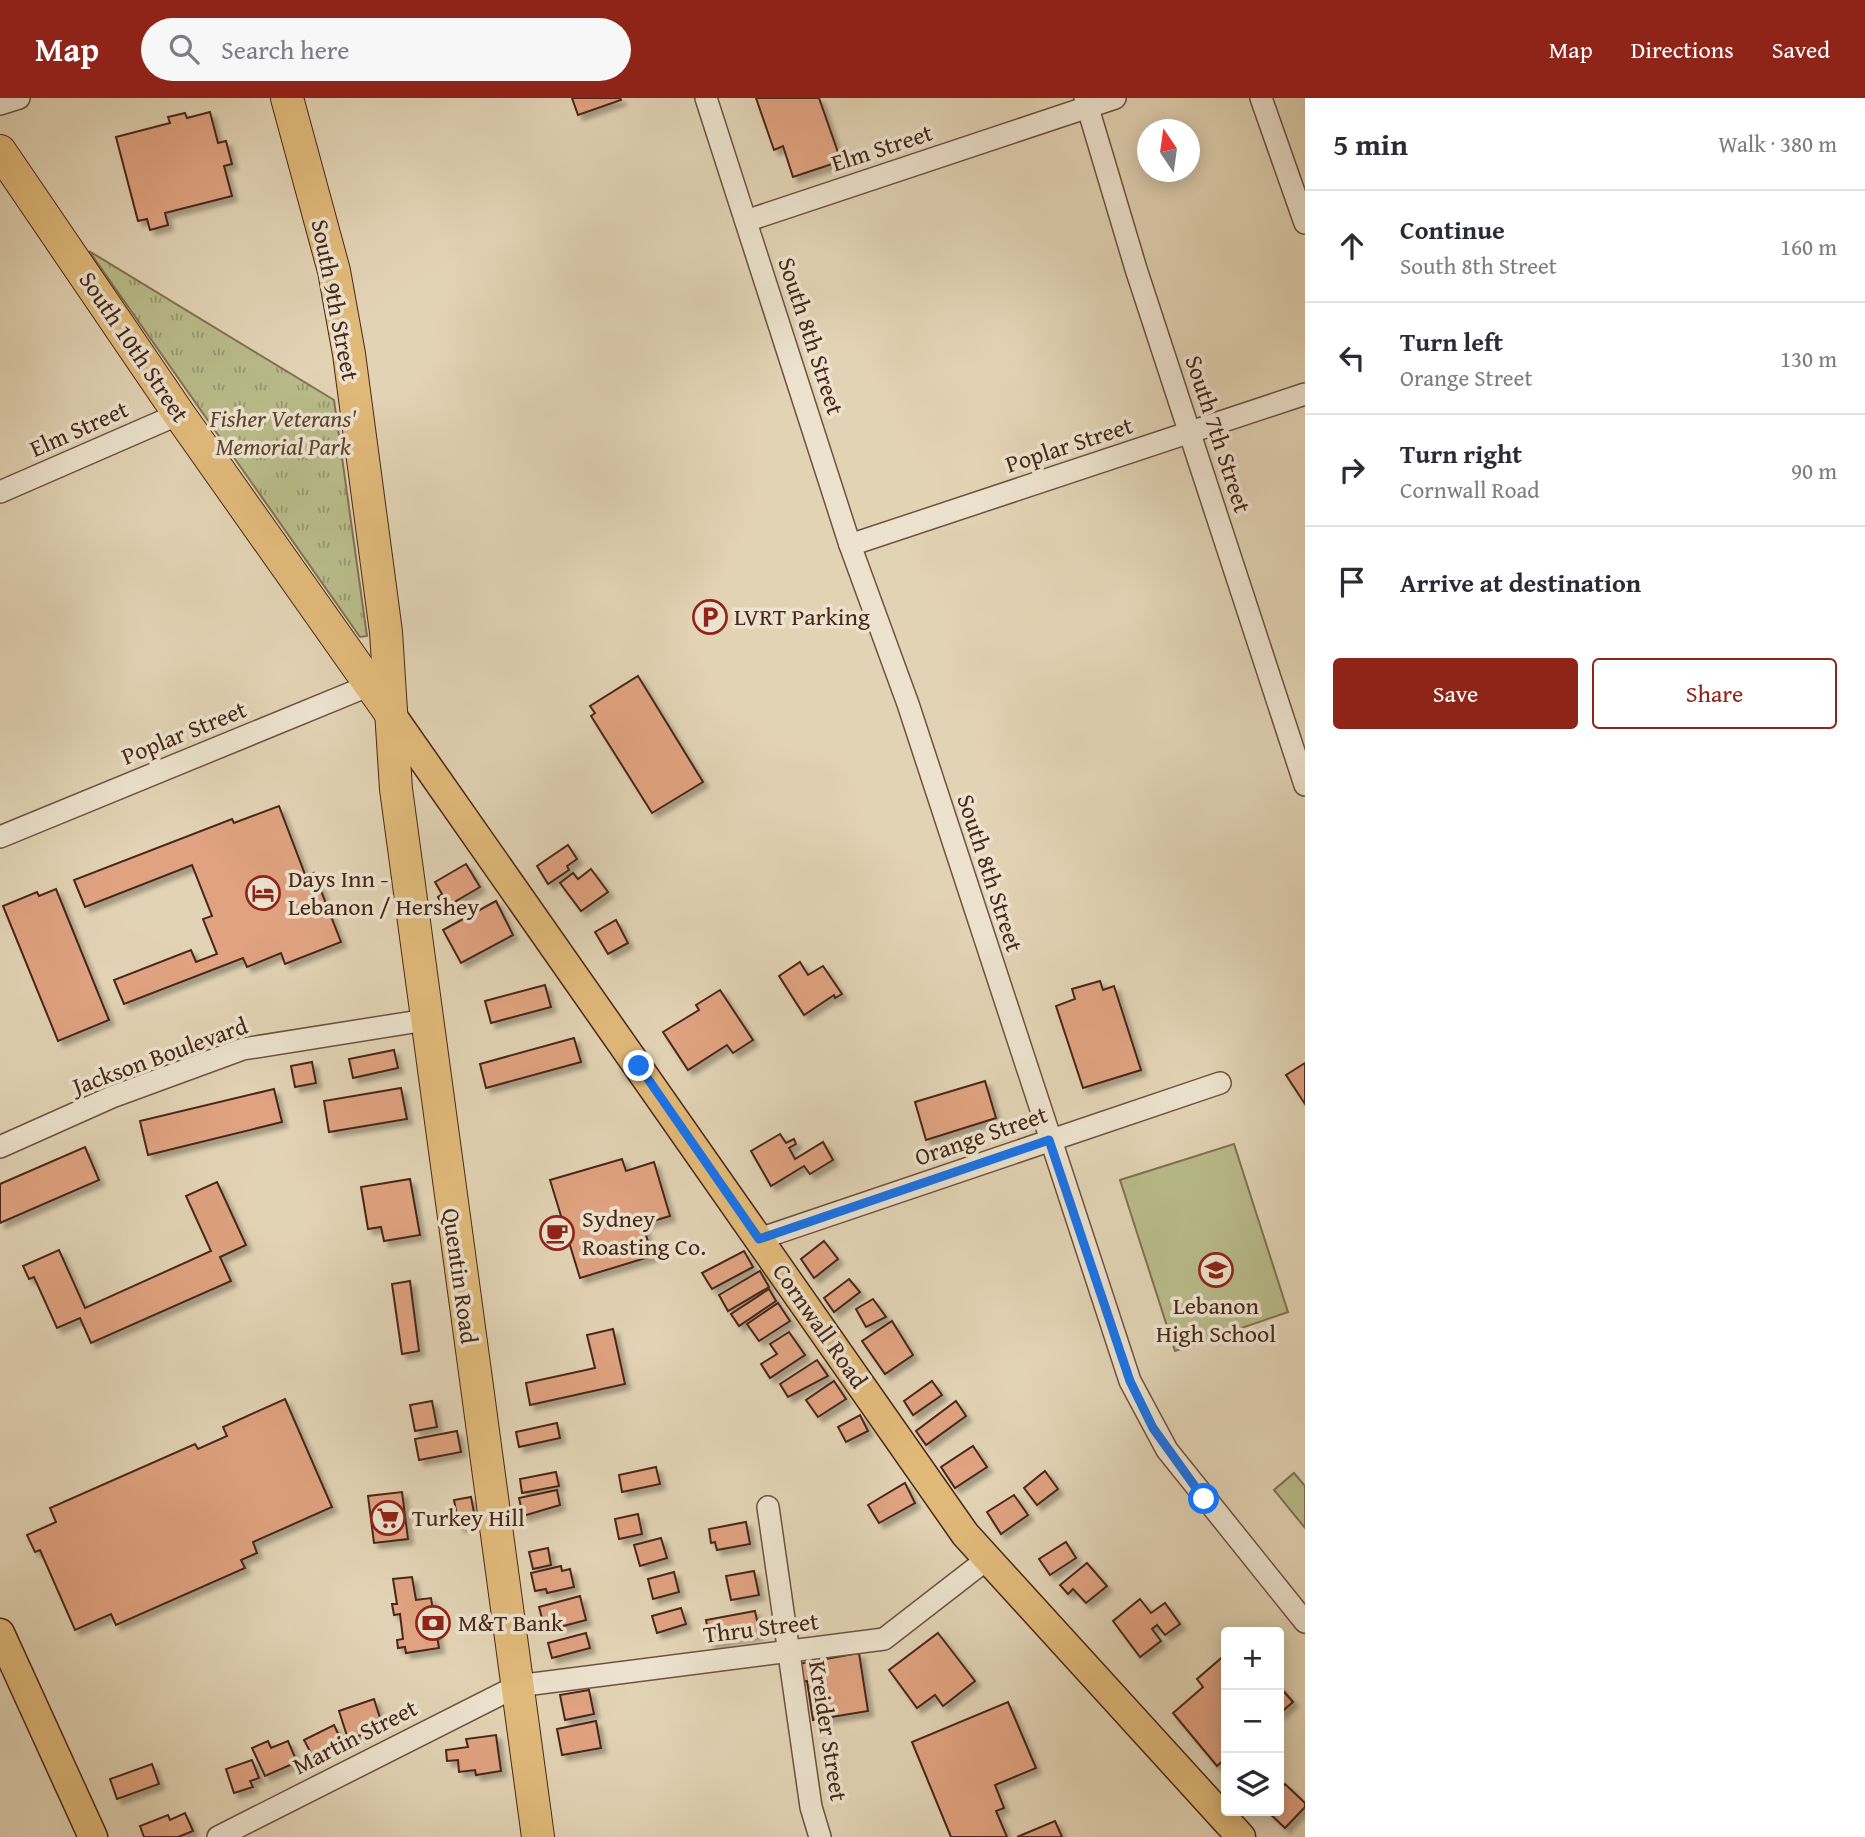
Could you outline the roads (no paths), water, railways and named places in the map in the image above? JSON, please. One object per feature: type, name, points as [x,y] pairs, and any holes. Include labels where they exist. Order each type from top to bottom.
[{"type":"highway","name":"South 9th Street","points":[[287,98],[334,271],[349,354],[386,632],[379,681]]},
{"type":"highway","name":"South 10th Street","points":[[0,151],[179,414],[379,681],[391,714]]},
{"type":"highway","name":"Quentin Road","points":[[391,714],[396,789],[426,1020],[538,1837]]},
{"type":"main road","name":"Cornwall Road","points":[[391,714],[986,1560],[1241,1837]]},
{"type":"main road","points":[[0,1633],[93,1837]]},
{"type":"street","points":[[0,104],[19,98]]},
{"type":"street","name":"South 8th Street","points":[[706,98],[850,545],[908,704],[1119,1350],[1153,1428],[1204,1499],[1305,1622]]},
{"type":"street","name":"Elm Street","points":[[746,221],[1087,102],[1115,98]]},
{"type":"street","points":[[1261,98],[1305,223]]},
{"type":"street","name":"South 7th Street","points":[[1087,102],[1136,269],[1301,760],[1305,785]]},
{"type":"street","name":"Poplar Street","points":[[850,545],[1305,394]]},
{"type":"street","name":"Elm Street","points":[[0,492],[179,414]]},
{"type":"street","name":"Poplar Street","points":[[0,837],[379,681]]},
{"type":"street","name":"Jackson Boulevard","points":[[0,1147],[112,1097],[243,1049],[426,1020]]},
{"type":"street","name":"Orange Street","points":[[759,1239],[1220,1083]]},
{"type":"street","name":"Kreider Street","points":[[768,1507],[811,1807],[820,1837]]},
{"type":"street","name":"Thru Street","points":[[517,1686],[884,1639],[986,1560]]},
{"type":"street","name":"Martin Street","points":[[218,1837],[517,1686]]},
{"type":"place","name":"LVRT Parking","points":[[710,617]]},
{"type":"place","name":"Days Inn - Lebanon / Hershey","points":[[263,893]]},
{"type":"place","name":"Sydney Roasting Co.","points":[[557,1233]]},
{"type":"place","name":"Lebanon High School","points":[[1216,1270]]},
{"type":"place","name":"Turkey Hill","points":[[388,1518]]},
{"type":"place","name":"M&T Bank","points":[[433,1623]]},
{"type":"park label","name":"Fisher Veterans' Memorial Park","points":[[283,433]]}]
